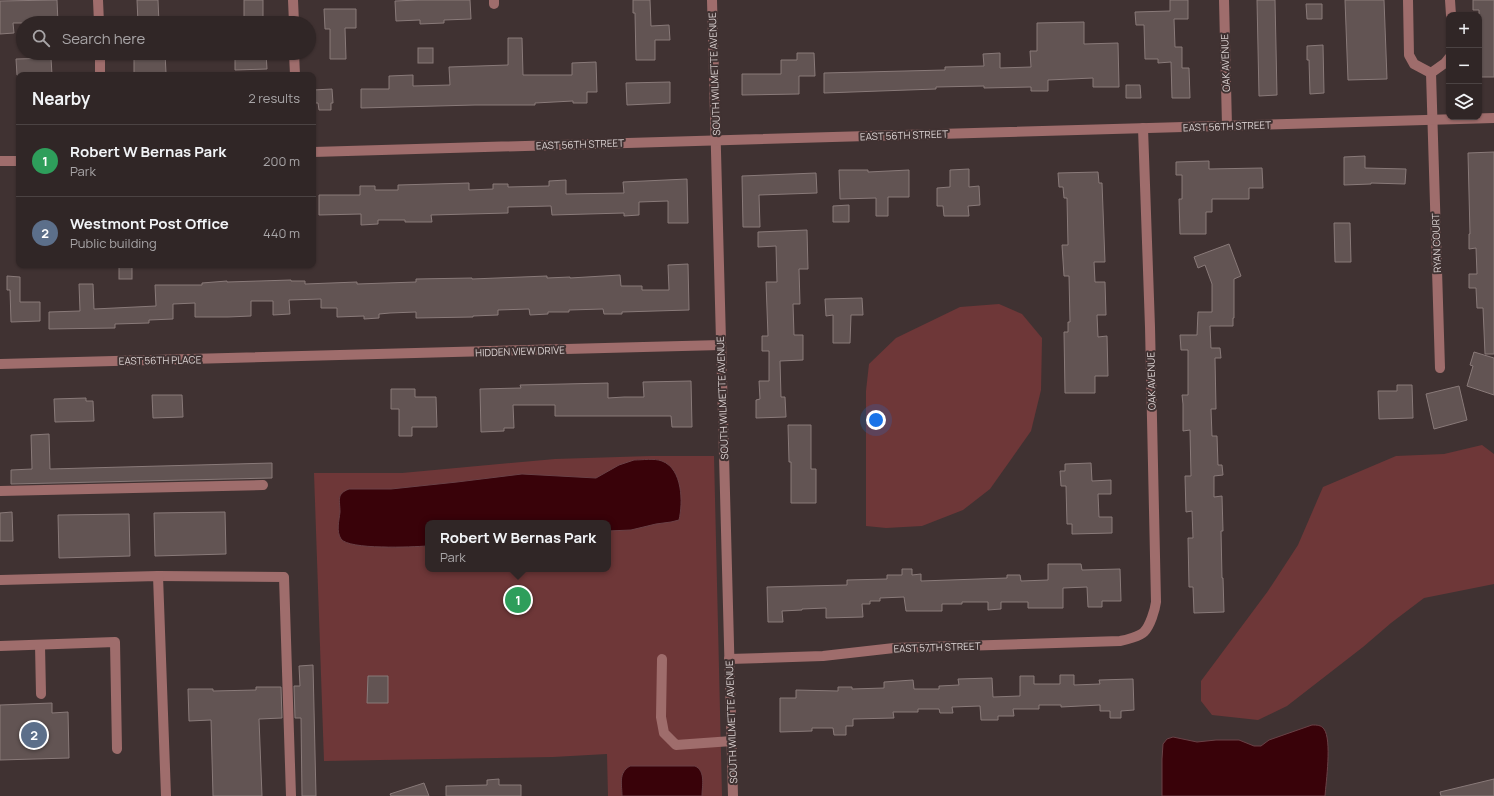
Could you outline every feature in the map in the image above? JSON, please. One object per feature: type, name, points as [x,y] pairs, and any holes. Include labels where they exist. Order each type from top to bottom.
[{"type":"street","points":[[98,0],[99,16]]},
{"type":"street","points":[[293,0],[294,16]]},
{"type":"street","name":"SOUTH WILMETTE AVENUE","points":[[712,0],[733,796]]},
{"type":"street","name":"OAK AVENUE","points":[[1224,0],[1227,126]]},
{"type":"street","points":[[1408,0],[1410,55],[1414,64],[1431,73],[1446,62]]},
{"type":"street","points":[[1450,0],[1450,12]]},
{"type":"street","points":[[100,60],[100,72]]},
{"type":"street","points":[[294,60],[295,72]]},
{"type":"street","name":"RYAN COURT","points":[[1431,73],[1431,119],[1440,368]]},
{"type":"street","name":"EAST 56TH STREET","points":[[316,152],[1494,118]]},
{"type":"street","name":"OAK AVENUE","points":[[1143,128],[1150,327],[1156,602],[1155,610],[1144,632]]},
{"type":"street","points":[[0,161],[16,161]]},
{"type":"street","name":"HIDDEN VIEW DRIVE","points":[[320,356],[721,345]]},
{"type":"street","name":"EAST 56TH PLACE","points":[[0,364],[320,356]]},
{"type":"street","points":[[0,491],[264,485]]},
{"type":"street","points":[[0,580],[158,576],[284,577],[291,796]]},
{"type":"street","points":[[158,576],[166,796]]},
{"type":"street","name":"EAST 57TH STREET","points":[[729,659],[823,656],[894,648],[1120,641],[1144,632]]},
{"type":"street","points":[[0,646],[115,642],[117,749]]},
{"type":"street","points":[[40,645],[41,694]]},
{"type":"street","points":[[662,659],[661,717],[664,732],[676,745],[732,741]]},
{"type":"shaded area","points":[[999,304],[1022,314],[1042,338],[1041,390],[1031,431],[990,489],[963,510],[922,526],[886,528],[866,526],[866,391],[869,364],[896,338],[960,307]]},
{"type":"shaded area","points":[[1482,445],[1494,454],[1494,584],[1424,598],[1287,706],[1258,720],[1212,715],[1201,701],[1201,681],[1268,591],[1298,545],[1323,487],[1396,456],[1444,454]]},
{"type":"shaded area","points":[[714,456],[722,796],[608,796],[607,754],[553,757],[324,761],[314,473],[402,473],[555,459]]},
{"type":"shaded area","points":[[652,459],[662,461],[669,465],[678,479],[680,487],[681,505],[679,520],[631,530],[611,531],[611,520],[425,520],[425,546],[408,547],[356,545],[346,542],[339,536],[338,526],[340,495],[349,489],[391,489],[522,474],[596,478],[619,465],[634,460]]},
{"type":"shaded area","points":[[1312,725],[1317,725],[1324,729],[1328,742],[1325,796],[1162,796],[1163,744],[1167,739],[1173,737],[1197,742],[1239,740],[1254,746],[1261,746],[1269,740]]},
{"type":"shaded area","points":[[630,766],[695,766],[701,771],[702,775],[702,796],[622,796],[622,775]]},
{"type":"building","points":[[57,0],[58,16],[16,16],[16,23],[13,23],[14,33],[0,34],[0,1]]},
{"type":"building","points":[[137,0],[158,0],[159,16],[138,16]]},
{"type":"building","points":[[244,0],[263,0],[263,16],[244,16]]},
{"type":"building","points":[[470,0],[471,19],[444,20],[444,23],[420,24],[420,20],[396,21],[395,1]]},
{"type":"building","points":[[633,0],[650,0],[651,26],[669,25],[670,40],[655,40],[655,60],[636,60],[635,13],[633,13]]},
{"type":"building","points":[[1170,0],[1188,0],[1188,19],[1174,19],[1175,47],[1182,47],[1182,68],[1189,68],[1190,98],[1172,98],[1171,62],[1158,63],[1158,59],[1145,59],[1144,25],[1136,25],[1135,12],[1170,11]]},
{"type":"building","points":[[1257,0],[1275,0],[1277,95],[1259,96]]},
{"type":"building","points":[[1345,0],[1384,0],[1387,79],[1348,80]]},
{"type":"building","points":[[1473,0],[1494,0],[1494,77],[1482,77],[1482,12],[1479,12],[1479,10],[1473,10]]},
{"type":"building","points":[[1306,4],[1322,4],[1322,19],[1307,19]]},
{"type":"building","points":[[324,9],[356,9],[356,28],[345,28],[346,59],[330,59],[330,29],[325,29]]},
{"type":"building","points":[[1084,22],[1084,44],[1118,43],[1119,87],[1093,87],[1093,78],[1048,80],[1048,91],[1031,91],[1031,87],[984,88],[984,86],[824,93],[824,73],[945,70],[945,67],[984,66],[983,54],[1000,53],[1000,68],[1031,67],[1030,51],[1037,51],[1037,23]]},
{"type":"building","points":[[508,38],[522,38],[523,75],[572,75],[572,63],[596,62],[597,92],[587,92],[587,103],[573,103],[573,101],[535,103],[535,105],[361,108],[361,89],[389,89],[389,76],[413,75],[413,86],[450,85],[449,67],[508,65]]},
{"type":"building","points":[[1323,45],[1324,93],[1310,94],[1307,46]]},
{"type":"building","points":[[418,48],[433,48],[433,63],[418,63]]},
{"type":"building","points":[[797,53],[814,53],[815,76],[799,76],[799,94],[742,95],[742,74],[781,74],[781,60],[797,60]]},
{"type":"building","points":[[16,60],[51,60],[52,72],[17,72]]},
{"type":"building","points":[[134,60],[165,60],[166,72],[134,72]]},
{"type":"building","points":[[235,60],[266,60],[267,69],[235,70]]},
{"type":"building","points":[[670,82],[670,103],[627,105],[626,83]]},
{"type":"building","points":[[1126,85],[1140,85],[1141,98],[1126,98]]},
{"type":"building","points":[[332,89],[333,103],[331,103],[331,110],[319,110],[318,103],[316,103],[316,90]]},
{"type":"building","points":[[1494,152],[1494,354],[1485,354],[1483,308],[1477,308],[1476,288],[1469,288],[1469,274],[1477,274],[1476,248],[1469,249],[1468,153]]},
{"type":"building","points":[[1365,156],[1365,168],[1406,169],[1405,184],[1371,183],[1344,185],[1344,157]]},
{"type":"building","points":[[1209,161],[1209,169],[1262,168],[1263,188],[1249,188],[1249,199],[1212,199],[1212,212],[1206,212],[1206,234],[1180,234],[1179,199],[1182,199],[1182,175],[1176,175],[1176,162]]},
{"type":"building","points":[[969,169],[969,187],[979,186],[980,205],[968,206],[969,216],[944,216],[943,206],[937,206],[937,188],[950,187],[950,170]]},
{"type":"building","points":[[839,170],[868,170],[868,172],[909,170],[909,197],[888,197],[888,216],[876,216],[876,198],[840,199]]},
{"type":"building","points":[[1098,172],[1099,183],[1102,183],[1105,262],[1094,262],[1095,282],[1105,282],[1106,315],[1097,315],[1098,337],[1107,336],[1108,376],[1095,376],[1095,393],[1065,393],[1064,332],[1068,332],[1068,322],[1070,322],[1069,276],[1064,276],[1062,245],[1068,245],[1067,198],[1064,198],[1063,187],[1059,187],[1058,173]]},
{"type":"building","points":[[816,173],[817,193],[759,195],[760,227],[743,227],[742,176]]},
{"type":"building","points":[[687,179],[688,223],[668,223],[668,201],[639,202],[639,215],[624,216],[624,213],[552,215],[551,206],[508,207],[508,213],[431,215],[432,222],[378,220],[378,224],[361,225],[361,214],[319,215],[319,195],[360,195],[360,186],[375,186],[375,190],[398,190],[398,185],[469,183],[469,190],[493,189],[493,184],[508,184],[508,187],[549,186],[549,181],[566,180],[566,194],[624,193],[623,182]]},
{"type":"building","points":[[849,205],[849,222],[833,222],[833,206]]},
{"type":"building","points":[[1334,223],[1350,223],[1351,262],[1335,262]]},
{"type":"building","points":[[807,230],[808,269],[799,269],[800,304],[793,304],[794,335],[803,335],[803,360],[780,361],[781,397],[785,397],[786,417],[756,418],[756,400],[760,399],[759,381],[769,381],[769,351],[762,351],[762,336],[768,336],[766,282],[777,282],[776,246],[758,247],[758,232]]},
{"type":"building","points":[[1229,244],[1241,276],[1234,279],[1233,326],[1210,326],[1211,348],[1220,348],[1221,358],[1215,358],[1216,409],[1211,409],[1212,436],[1217,436],[1218,465],[1222,465],[1223,475],[1214,476],[1214,497],[1222,496],[1223,531],[1221,531],[1224,612],[1194,613],[1193,587],[1189,587],[1188,538],[1193,538],[1192,511],[1186,512],[1185,476],[1191,476],[1190,430],[1183,431],[1182,395],[1188,395],[1188,350],[1181,350],[1180,335],[1197,335],[1198,312],[1212,312],[1212,284],[1205,265],[1198,268],[1194,257]]},
{"type":"building","points":[[688,264],[689,310],[604,314],[603,309],[569,310],[569,312],[548,312],[548,314],[530,315],[529,309],[498,310],[498,315],[473,317],[416,318],[416,312],[379,314],[379,318],[364,319],[364,316],[337,317],[337,308],[321,308],[321,299],[289,300],[290,314],[273,315],[273,301],[251,301],[251,316],[195,317],[195,303],[173,304],[173,319],[149,320],[149,323],[115,324],[115,328],[49,329],[49,312],[80,311],[79,284],[93,284],[94,309],[156,306],[155,285],[202,285],[202,283],[227,281],[291,280],[305,281],[305,284],[357,282],[357,284],[416,282],[416,279],[472,279],[547,276],[547,278],[570,278],[620,275],[621,286],[642,286],[642,290],[669,290],[668,265]]},
{"type":"building","points":[[119,268],[132,268],[132,279],[119,279]]},
{"type":"building","points":[[7,276],[20,277],[20,302],[40,302],[40,321],[11,322],[10,290],[7,290]]},
{"type":"building","points":[[862,298],[863,315],[851,315],[850,343],[833,343],[833,315],[826,316],[825,299]]},
{"type":"building","points":[[1474,352],[1494,358],[1494,395],[1467,386],[1473,366],[1470,365]]},
{"type":"building","points":[[691,381],[692,427],[672,427],[671,416],[555,416],[555,405],[513,405],[514,428],[504,428],[504,431],[481,432],[480,389],[521,388],[520,385],[608,383],[608,398],[644,397],[643,382]]},
{"type":"building","points":[[1397,385],[1412,385],[1413,418],[1379,419],[1378,391],[1397,391]]},
{"type":"building","points":[[1459,386],[1467,420],[1434,429],[1426,394]]},
{"type":"building","points":[[391,389],[415,389],[415,397],[436,397],[437,427],[412,427],[412,436],[399,436],[399,409],[391,409]]},
{"type":"building","points":[[152,395],[182,395],[183,417],[153,418]]},
{"type":"building","points":[[86,398],[86,401],[93,401],[94,421],[55,422],[54,399]]},
{"type":"building","points":[[788,425],[811,425],[811,469],[816,469],[816,503],[791,503],[791,462],[789,462]]},
{"type":"building","points":[[49,434],[50,469],[272,463],[272,478],[11,484],[11,470],[32,469],[31,435]]},
{"type":"building","points":[[1091,463],[1092,481],[1111,480],[1111,494],[1098,494],[1099,517],[1112,517],[1112,533],[1072,534],[1072,524],[1067,524],[1066,486],[1061,486],[1060,471],[1065,471],[1065,464]]},
{"type":"building","points":[[12,512],[13,541],[0,541],[0,513]]},
{"type":"building","points":[[225,512],[226,554],[155,556],[154,513]]},
{"type":"building","points":[[129,514],[130,556],[59,558],[58,515]]},
{"type":"building","points":[[1048,564],[1081,564],[1082,570],[1120,569],[1121,601],[1102,601],[1102,607],[1088,607],[1087,587],[1063,588],[1063,608],[1028,608],[1028,602],[1001,602],[1001,609],[988,610],[988,602],[962,602],[962,604],[942,604],[942,611],[906,611],[904,597],[880,598],[880,601],[870,601],[870,604],[862,604],[863,617],[826,618],[826,608],[802,609],[782,611],[783,622],[768,622],[767,587],[847,585],[847,580],[887,579],[887,575],[902,575],[902,569],[912,569],[912,575],[921,574],[921,581],[1007,578],[1007,575],[1020,575],[1021,581],[1048,580]]},
{"type":"building","points":[[313,665],[316,796],[302,796],[301,718],[295,718],[294,686],[300,686],[299,666]]},
{"type":"building","points":[[1060,675],[1074,675],[1074,685],[1100,684],[1099,680],[1133,679],[1134,710],[1121,711],[1121,718],[1110,718],[1110,711],[1100,711],[1100,705],[1061,707],[1061,705],[1039,705],[1039,709],[1013,709],[1014,716],[998,716],[998,720],[981,720],[980,706],[952,707],[953,713],[940,713],[939,709],[918,709],[918,712],[893,712],[894,718],[853,719],[853,726],[846,726],[846,735],[834,735],[833,728],[812,728],[812,731],[780,732],[780,698],[796,698],[796,690],[838,691],[838,687],[852,687],[852,689],[884,688],[884,682],[913,680],[914,689],[939,689],[939,686],[959,685],[958,679],[992,678],[993,697],[1020,696],[1020,676],[1034,676],[1034,684],[1060,684]]},
{"type":"building","points":[[368,676],[388,676],[388,703],[367,703]]},
{"type":"building","points":[[256,687],[281,687],[282,718],[259,719],[262,796],[213,796],[211,720],[189,721],[188,689],[213,689],[213,691],[256,690]]},
{"type":"building","points":[[52,703],[52,713],[68,712],[69,758],[0,760],[0,705]]},
{"type":"building","points":[[499,779],[499,785],[521,785],[521,796],[446,796],[446,786],[487,785],[487,780]]},
{"type":"building","points":[[1494,779],[1494,796],[1441,796],[1440,792]]},
{"type":"building","points":[[424,783],[429,796],[391,796],[390,794]]},
{"type":"place","name":"Robert W Bernas Park","points":[[518,600]]},
{"type":"place","name":"Westmont Post Office","points":[[34,735]]}]
